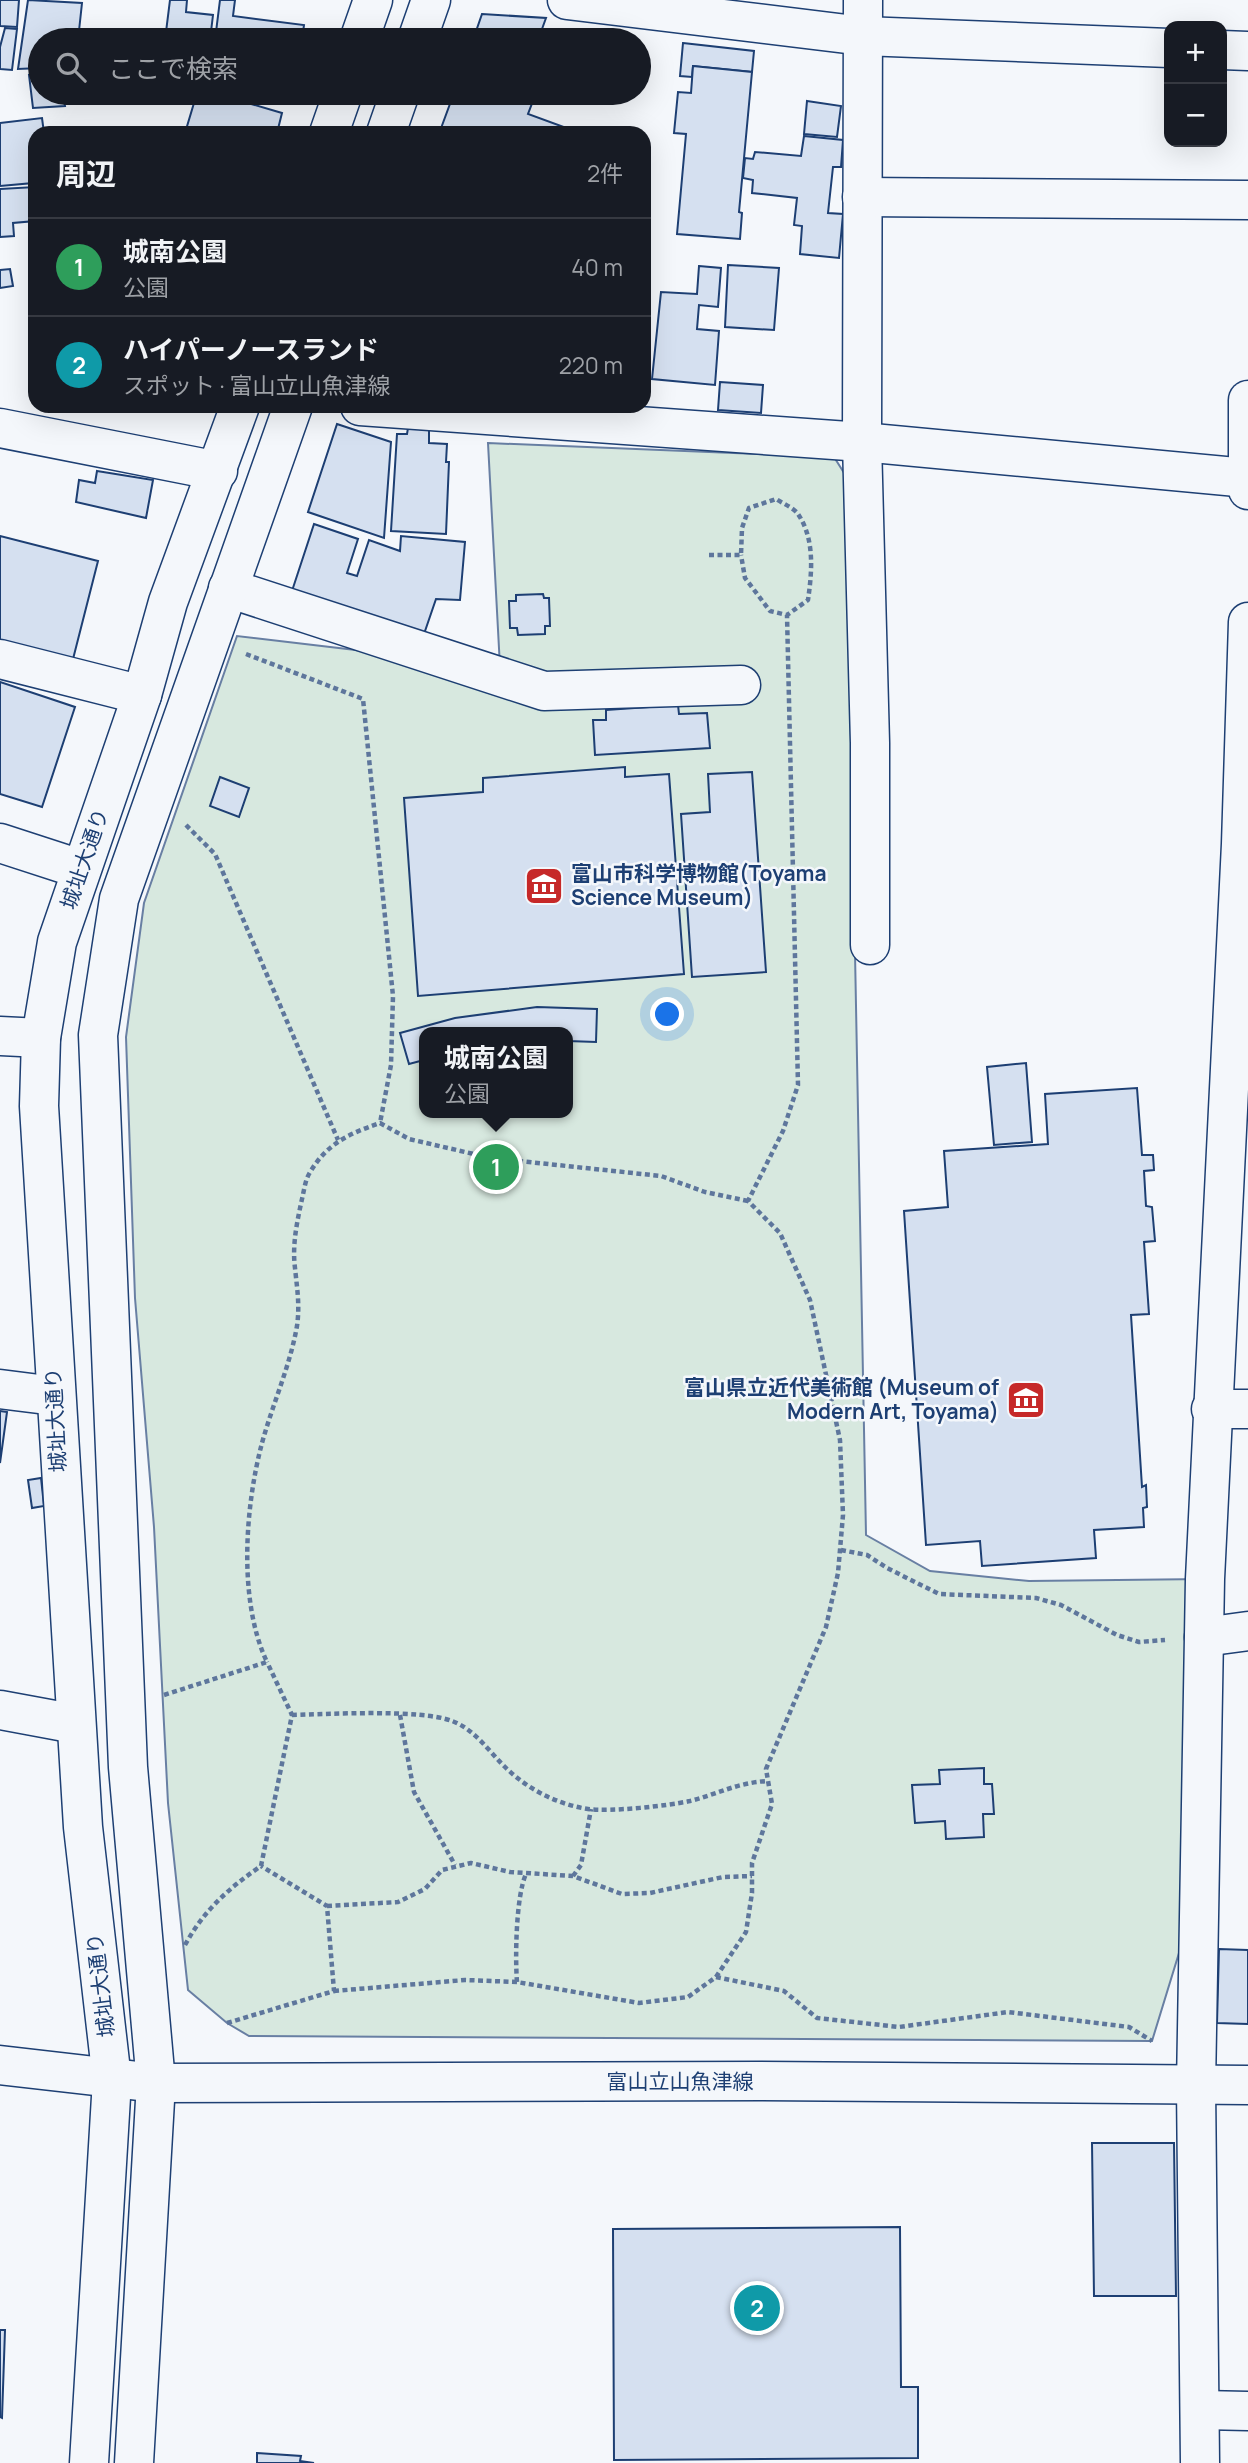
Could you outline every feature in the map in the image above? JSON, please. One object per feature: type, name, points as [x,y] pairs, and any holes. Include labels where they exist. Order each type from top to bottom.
[{"type":"main road","points":[[363,28],[373,0]]},
{"type":"main road","points":[[421,28],[431,0]]},
{"type":"main road","points":[[567,0],[863,18],[1164,48]]},
{"type":"main road","points":[[863,18],[862,442],[870,743],[870,945]]},
{"type":"main road","points":[[1227,50],[1248,51]]},
{"type":"main road","points":[[332,126],[338,105]]},
{"type":"main road","points":[[388,126],[396,105]]},
{"type":"main road","points":[[862,197],[1248,200]]},
{"type":"main road","points":[[458,413],[862,442],[1247,482],[1248,400]]},
{"type":"main road","name":"城址大通り","points":[[89,2463],[112,2080],[83,1827],[55,1396],[40,1106],[41,1038],[57,942],[142,695],[168,602],[238,413]]},
{"type":"main road","points":[[134,2463],[156,2083],[128,1767],[98,1035],[119,899],[290,413]]},
{"type":"main road","points":[[0,428],[218,471]]},
{"type":"main road","points":[[228,588],[544,691],[741,685]]},
{"type":"main road","points":[[1200,2463],[1202,2410],[1196,2086],[1204,1637],[1230,1409],[1248,622]]},
{"type":"main road","points":[[0,659],[142,695]]},
{"type":"main road","points":[[0,844],[80,869]]},
{"type":"main road","points":[[0,1036],[41,1038]]},
{"type":"main road","points":[[0,1389],[55,1396]]},
{"type":"main road","points":[[1204,1637],[1248,1631]]},
{"type":"main road","points":[[0,1710],[76,1724]]},
{"type":"main road","name":"富山立山魚津線","points":[[0,2065],[156,2083],[762,2081],[1248,2085]]},
{"type":"main road","points":[[1202,2410],[1248,2411]]},
{"type":"path","points":[[775,499],[797,512],[810,542],[812,572],[808,600],[787,615],[770,611],[745,578],[741,555],[742,528],[749,509],[775,499]]},
{"type":"path","points":[[709,555],[741,555]]},
{"type":"path","points":[[748,1201],[783,1130],[797,1085],[798,988],[787,615]]},
{"type":"path","points":[[236,650],[363,699],[393,996],[391,1065],[380,1123]]},
{"type":"path","points":[[183,822],[215,854],[338,1140]]},
{"type":"path","points":[[227,2023],[334,1991],[465,1980],[517,1982],[639,2003],[688,1997],[716,1977],[746,1932],[752,1863],[772,1804],[766,1769],[773,1747],[792,1712],[826,1627],[841,1550],[839,1440],[810,1300],[780,1233],[748,1201],[705,1192],[661,1176],[491,1158],[456,1151],[409,1139],[380,1123]]},
{"type":"path","points":[[182,1949],[196,1924],[227,1889],[261,1866],[292,1715],[258,1644],[250,1610],[249,1519],[254,1477],[286,1376],[297,1325],[299,1293],[294,1239],[307,1176],[328,1147],[338,1140],[380,1123]]},
{"type":"path","points":[[841,1550],[867,1555],[939,1594],[1036,1598],[1061,1605],[1116,1635],[1139,1642],[1204,1637]]},
{"type":"path","points":[[164,1695],[267,1662]]},
{"type":"path","points":[[292,1715],[400,1715],[452,1721],[481,1740],[505,1768],[532,1789],[562,1803],[591,1809],[689,1801],[740,1783],[767,1781]]},
{"type":"path","points":[[400,1715],[414,1792],[456,1865]]},
{"type":"path","points":[[573,1876],[581,1865],[591,1809]]},
{"type":"path","points":[[261,1866],[327,1906],[398,1902],[425,1889],[442,1870],[471,1863],[526,1874],[573,1876],[622,1894],[650,1893],[723,1877],[752,1876]]},
{"type":"path","points":[[517,1982],[515,1960],[521,1886],[526,1874]]},
{"type":"path","points":[[327,1906],[334,1991]]},
{"type":"path","points":[[716,1977],[784,1991],[817,2018],[899,2027],[1008,2012],[1129,2027],[1152,2041]]},
{"type":"shaded area","points":[[488,443],[834,457],[846,476],[866,1535],[930,1571],[1029,1581],[1205,1579],[1202,1878],[1152,2041],[249,2036],[227,2023],[188,1990],[168,1803],[154,1527],[135,1298],[126,1037],[144,903],[237,636],[500,667]]},
{"type":"building","points":[[0,0],[19,0],[17,27],[0,26]]},
{"type":"building","points":[[28,0],[82,3],[79,28],[28,28],[28,69],[18,69]]},
{"type":"building","points":[[170,0],[187,0],[186,12],[213,15],[211,28],[166,28]]},
{"type":"building","points":[[220,0],[235,0],[233,16],[304,25],[304,28],[216,28]]},
{"type":"building","points":[[482,14],[546,18],[542,28],[477,28]]},
{"type":"building","points":[[5,28],[17,29],[12,70],[0,69],[0,47]]},
{"type":"building","points":[[683,43],[754,51],[752,72],[693,66],[692,77],[680,76]]},
{"type":"building","points":[[693,66],[752,72],[739,212],[742,213],[740,239],[677,234],[686,134],[674,133],[678,92],[691,93]]},
{"type":"building","points":[[807,101],[841,106],[837,137],[804,134]]},
{"type":"building","points":[[33,105],[65,106],[33,108]]},
{"type":"building","points":[[193,105],[255,105],[282,113],[279,126],[187,126]]},
{"type":"building","points":[[450,105],[531,105],[528,114],[561,126],[442,126]]},
{"type":"building","points":[[42,118],[43,126],[28,126],[28,183],[0,186],[0,123]]},
{"type":"building","points":[[804,136],[843,140],[841,167],[833,167],[828,213],[843,214],[839,258],[800,254],[802,226],[794,225],[797,198],[752,193],[753,180],[743,178],[745,158],[753,159],[755,152],[801,156]]},
{"type":"building","points":[[28,187],[28,222],[13,223],[14,236],[0,237],[0,189]]},
{"type":"building","points":[[728,265],[779,268],[774,330],[725,327]]},
{"type":"building","points":[[699,266],[721,268],[718,307],[699,305],[697,329],[719,331],[715,385],[652,379],[661,292],[697,294]]},
{"type":"building","points":[[10,269],[13,286],[0,288],[0,270]]},
{"type":"building","points":[[720,382],[763,385],[761,413],[718,410]]},
{"type":"building","points":[[337,424],[391,442],[384,538],[308,512]]},
{"type":"building","points":[[408,428],[429,430],[429,443],[447,444],[446,462],[449,462],[446,534],[391,531],[397,434],[407,434]]},
{"type":"building","points":[[97,471],[153,480],[146,518],[76,502],[79,480],[95,483]]},
{"type":"building","points":[[314,524],[358,539],[347,573],[357,576],[369,540],[400,551],[401,536],[465,542],[460,600],[436,599],[424,634],[291,594]]},
{"type":"building","points":[[0,536],[98,561],[72,663],[0,645]]},
{"type":"building","points":[[543,594],[544,598],[549,598],[550,626],[545,626],[545,634],[518,635],[517,628],[510,628],[509,601],[516,601],[516,595]]},
{"type":"building","points":[[0,682],[75,707],[42,807],[0,794]]},
{"type":"building","points":[[678,705],[679,714],[707,713],[710,748],[595,755],[593,720],[606,720],[606,710]]},
{"type":"building","name":"富山市科学博物館(Toyama Science Museum)","points":[[625,767],[625,777],[669,774],[684,974],[418,996],[404,798],[483,792],[483,778]]},
{"type":"building","points":[[752,772],[766,972],[692,977],[681,814],[710,812],[708,774]]},
{"type":"building","points":[[220,777],[249,788],[239,817],[210,806]]},
{"type":"building","points":[[537,1007],[597,1009],[596,1042],[573,1041],[573,1027],[422,1027],[455,1018]]},
{"type":"building","points":[[419,1028],[419,1061],[409,1064],[400,1033]]},
{"type":"building","points":[[1026,1063],[1032,1142],[994,1145],[987,1067]]},
{"type":"building","name":"富山県立近代美術館 (Museum of Modern Art, Toyama)","points":[[1137,1088],[1142,1155],[1153,1155],[1154,1170],[1144,1171],[1146,1206],[1152,1207],[1155,1241],[1144,1242],[1149,1314],[1131,1315],[1142,1487],[1146,1485],[1144,1527],[1094,1530],[1096,1558],[982,1566],[980,1541],[926,1545],[904,1211],[948,1207],[944,1151],[1048,1144],[1045,1094]]},
{"type":"building","points":[[0,1411],[7,1412],[0,1463]]},
{"type":"building","points":[[41,1478],[44,1506],[32,1508],[28,1480]]},
{"type":"building","points":[[984,1768],[984,1784],[992,1784],[994,1814],[983,1814],[984,1837],[946,1839],[945,1821],[915,1823],[912,1785],[940,1784],[939,1770]]},
{"type":"building","points":[[1219,1949],[1248,1950],[1248,2024],[1217,2023]]},
{"type":"building","points":[[1092,2143],[1174,2143],[1176,2296],[1094,2296]]},
{"type":"building","points":[[900,2227],[901,2387],[918,2387],[918,2458],[614,2460],[613,2229]]},
{"type":"building","points":[[0,2330],[5,2330],[2,2418],[0,2417]]},
{"type":"building","points":[[257,2453],[301,2456],[300,2461],[314,2463],[257,2463]]},
{"type":"place","name":"富山市科学博物館(Toyama Science Museum)","points":[[544,886]]},
{"type":"place","name":"城南公園","points":[[496,1167]]},
{"type":"place","name":"富山県立近代美術館 (Museum of Modern Art, Toyama)","points":[[1026,1400]]},
{"type":"place","name":"ハイパーノースランド","points":[[757,2308]]}]
